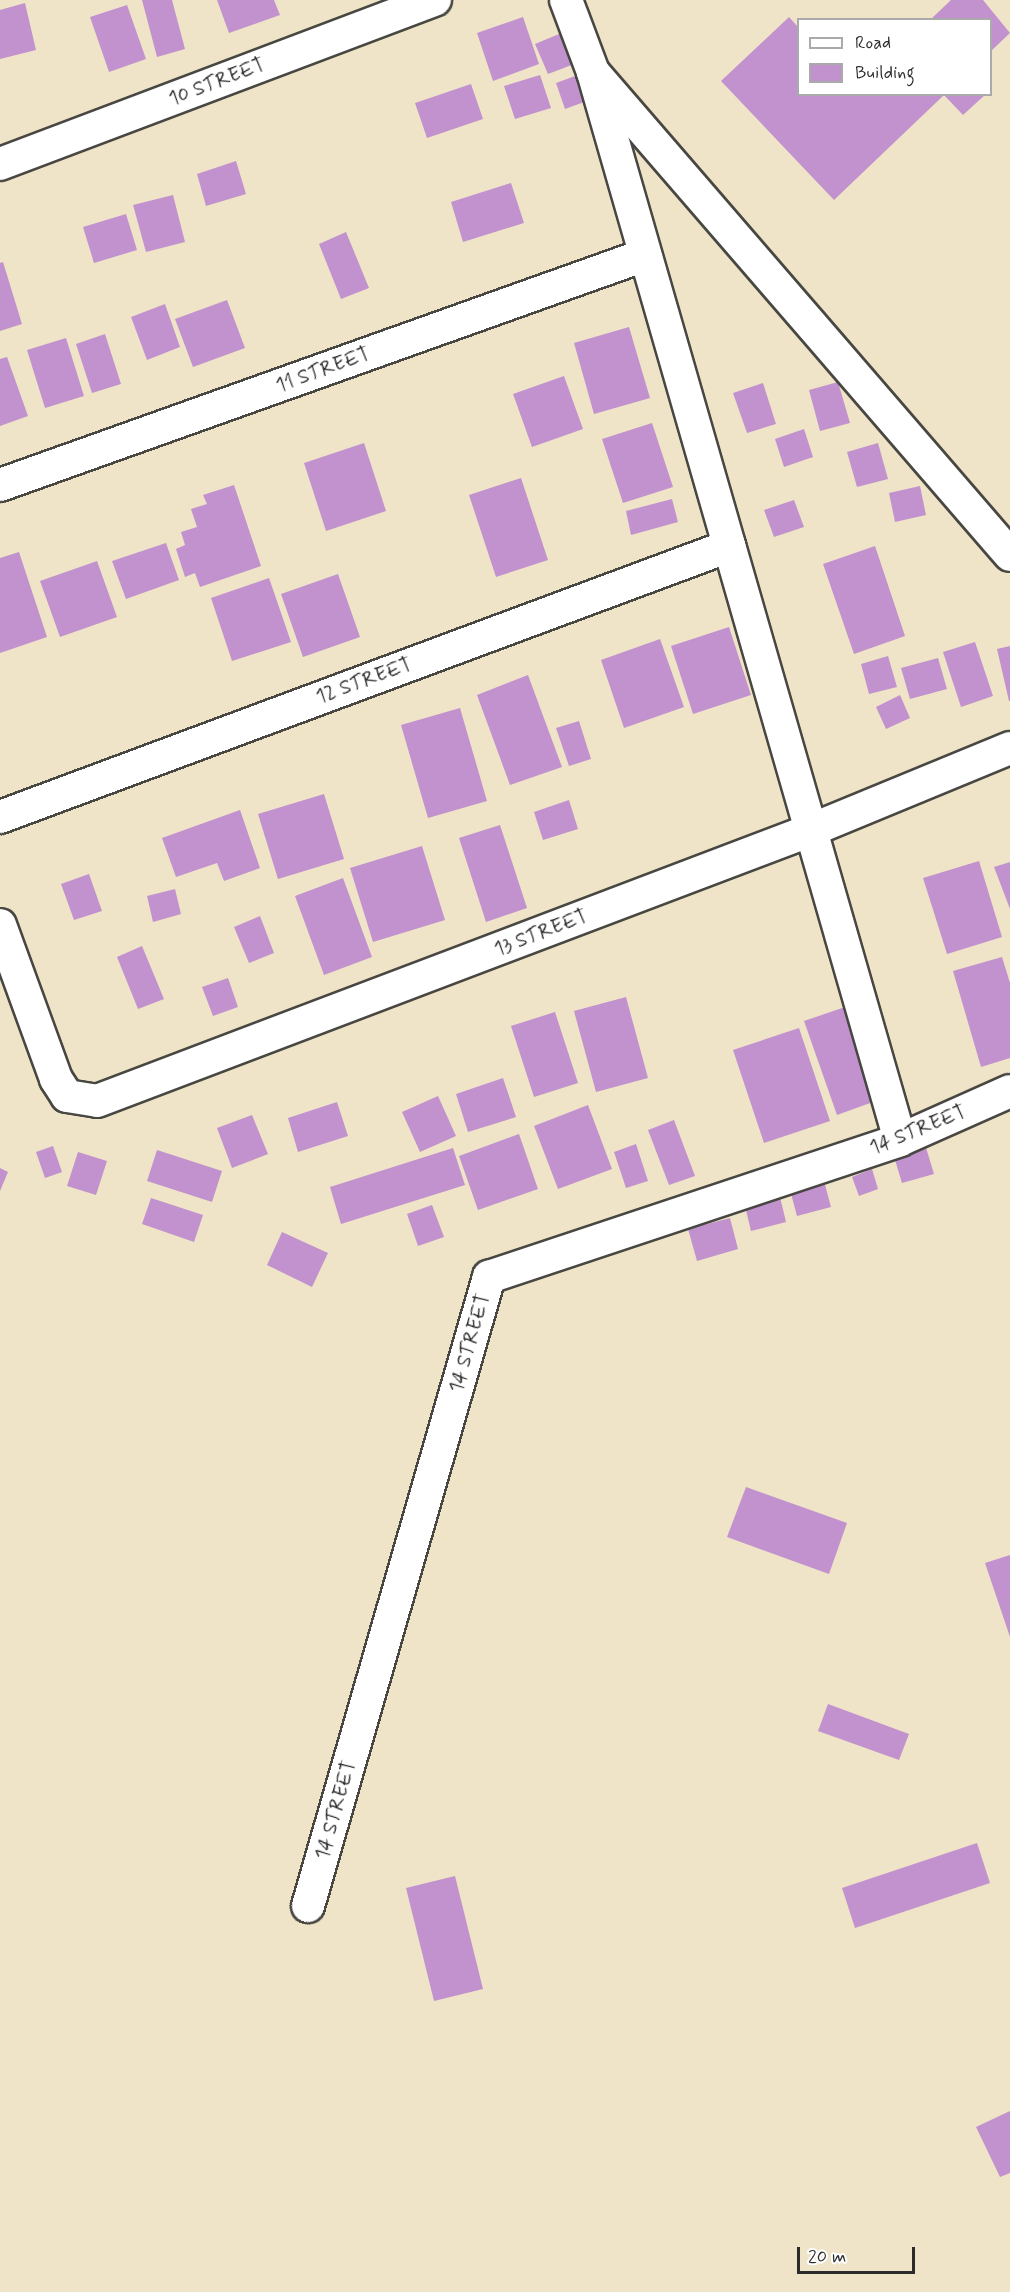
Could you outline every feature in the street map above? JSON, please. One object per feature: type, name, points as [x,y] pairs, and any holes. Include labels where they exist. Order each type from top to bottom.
[{"type":"street","name":"10 STREET","points":[[0,164],[435,0]]},
{"type":"street","points":[[566,0],[593,72],[900,1140]]},
{"type":"street","points":[[593,72],[1010,555]]},
{"type":"street","name":"11 STREET","points":[[0,485],[645,255]]},
{"type":"street","name":"12 STREET","points":[[0,817],[729,546]]},
{"type":"street","name":"13 STREET","points":[[0,925],[57,1079],[67,1096],[97,1101],[811,830],[1010,748]]},
{"type":"street","name":"14 STREET","points":[[308,1906],[489,1277],[900,1140],[1010,1091]]},
{"type":"building","points":[[142,0],[172,0],[185,49],[157,57]]},
{"type":"building","points":[[217,0],[274,0],[280,15],[229,33]]},
{"type":"building","points":[[951,0],[983,0],[1010,33],[992,50],[992,18],[932,18]]},
{"type":"building","points":[[25,3],[36,50],[0,59],[0,10]]},
{"type":"building","points":[[127,5],[146,59],[109,72],[90,17]]},
{"type":"building","points":[[523,17],[539,64],[493,81],[477,33]]},
{"type":"building","points":[[789,17],[797,26],[797,96],[943,96],[834,200],[721,81]]},
{"type":"building","points":[[564,32],[577,63],[548,74],[535,44]]},
{"type":"building","points":[[540,75],[551,108],[515,119],[504,86]]},
{"type":"building","points":[[578,75],[587,101],[565,109],[556,83]]},
{"type":"building","points":[[471,84],[483,119],[427,138],[415,103]]},
{"type":"building","points":[[945,96],[984,96],[963,115]]},
{"type":"building","points":[[236,161],[246,194],[206,206],[197,174]]},
{"type":"building","points":[[511,183],[524,223],[463,242],[451,202]]},
{"type":"building","points":[[173,195],[185,242],[146,252],[133,205]]},
{"type":"building","points":[[126,214],[137,250],[94,263],[83,227]]},
{"type":"building","points":[[346,232],[369,288],[341,299],[319,244]]},
{"type":"building","points":[[3,262],[22,324],[0,331],[0,263]]},
{"type":"building","points":[[227,300],[245,348],[193,367],[175,319]]},
{"type":"building","points":[[165,304],[180,347],[147,360],[131,317]]},
{"type":"building","points":[[629,327],[650,398],[594,414],[574,343]]},
{"type":"building","points":[[105,334],[121,384],[92,393],[76,344]]},
{"type":"building","points":[[66,338],[84,396],[45,408],[27,350]]},
{"type":"building","points":[[7,357],[28,416],[0,426],[0,359]]},
{"type":"building","points":[[564,376],[583,429],[532,447],[513,394]]},
{"type":"building","points":[[838,382],[850,423],[820,431],[809,390]]},
{"type":"building","points":[[763,383],[776,424],[747,433],[733,393]]},
{"type":"building","points":[[652,423],[673,487],[623,503],[602,439]]},
{"type":"building","points":[[804,429],[813,457],[784,467],[775,439]]},
{"type":"building","points":[[364,443],[386,511],[326,531],[304,463]]},
{"type":"building","points":[[878,443],[888,479],[857,487],[847,452]]},
{"type":"building","points":[[521,478],[548,560],[496,577],[469,495]]},
{"type":"building","points":[[234,485],[261,566],[200,587],[195,573],[185,577],[176,549],[185,545],[181,532],[197,527],[191,509],[207,504],[203,495]]},
{"type":"building","points":[[920,486],[926,515],[895,522],[889,493]]},
{"type":"building","points":[[672,499],[678,522],[631,535],[626,511]]},
{"type":"building","points":[[794,500],[804,527],[774,537],[764,510]]},
{"type":"building","points":[[166,543],[179,580],[126,599],[112,561]]},
{"type":"building","points":[[875,546],[905,636],[854,654],[823,564]]},
{"type":"building","points":[[19,552],[47,637],[0,653],[0,558]]},
{"type":"building","points":[[97,561],[117,617],[60,637],[40,581]]},
{"type":"building","points":[[338,574],[360,637],[303,657],[281,594]]},
{"type":"building","points":[[269,578],[291,642],[232,661],[211,598]]},
{"type":"building","points":[[729,627],[751,695],[693,714],[671,646]]},
{"type":"building","points":[[660,639],[684,707],[624,728],[601,660]]},
{"type":"building","points":[[975,642],[993,696],[961,707],[943,652]]},
{"type":"building","points":[[1010,646],[1010,701],[1009,701],[997,649]]},
{"type":"building","points":[[888,656],[897,687],[869,694],[861,664]]},
{"type":"building","points":[[938,658],[947,689],[910,699],[901,668]]},
{"type":"building","points":[[528,675],[562,767],[510,785],[477,695]]},
{"type":"building","points":[[900,695],[910,718],[886,729],[876,707]]},
{"type":"building","points":[[460,708],[487,801],[428,818],[401,725]]},
{"type":"building","points":[[579,721],[591,759],[569,766],[556,728]]},
{"type":"building","points":[[324,794],[344,859],[278,879],[258,814]]},
{"type":"building","points":[[569,800],[578,829],[543,840],[534,812]]},
{"type":"building","points":[[240,810],[260,868],[224,881],[217,863],[176,877],[162,838]]},
{"type":"building","points":[[500,825],[527,908],[486,922],[459,838]]},
{"type":"building","points":[[422,846],[445,920],[373,942],[350,868]]},
{"type":"building","points":[[979,861],[1002,937],[947,954],[923,878]]},
{"type":"building","points":[[1010,862],[1010,909],[994,867]]},
{"type":"building","points":[[89,874],[102,911],[74,920],[61,884]]},
{"type":"building","points":[[343,878],[372,957],[324,975],[295,896]]},
{"type":"building","points":[[175,889],[181,914],[153,922],[147,896]]},
{"type":"building","points":[[260,916],[274,953],[249,963],[234,927]]},
{"type":"building","points":[[142,946],[164,999],[138,1009],[117,957]]},
{"type":"building","points":[[1002,957],[1010,983],[1010,1058],[981,1067],[953,971]]},
{"type":"building","points":[[228,978],[238,1007],[213,1016],[202,987]]},
{"type":"building","points":[[626,997],[648,1078],[596,1092],[574,1011]]},
{"type":"building","points":[[851,1005],[884,1098],[837,1115],[804,1021]]},
{"type":"building","points":[[555,1012],[578,1083],[534,1097],[511,1026]]},
{"type":"building","points":[[799,1028],[830,1121],[764,1143],[733,1050]]},
{"type":"building","points":[[503,1078],[516,1117],[468,1132],[456,1094]]},
{"type":"building","points":[[438,1096],[456,1136],[420,1152],[402,1112]]},
{"type":"building","points":[[337,1102],[348,1136],[298,1152],[288,1118]]},
{"type":"building","points":[[588,1105],[612,1169],[558,1189],[534,1126]]},
{"type":"building","points":[[252,1115],[268,1154],[232,1168],[217,1128]]},
{"type":"building","points":[[674,1120],[695,1176],[669,1185],[648,1130]]},
{"type":"building","points":[[519,1134],[538,1189],[478,1210],[459,1156]]},
{"type":"building","points":[[924,1141],[934,1174],[902,1183],[892,1150]]},
{"type":"building","points":[[636,1144],[648,1181],[626,1188],[614,1152]]},
{"type":"building","points":[[53,1146],[62,1172],[45,1178],[36,1152]]},
{"type":"building","points":[[453,1148],[465,1185],[341,1224],[330,1187]]},
{"type":"building","points":[[157,1150],[222,1171],[212,1202],[147,1181]]},
{"type":"building","points":[[78,1152],[107,1161],[96,1195],[67,1186]]},
{"type":"building","points":[[0,1168],[8,1172],[0,1191]]},
{"type":"building","points":[[872,1169],[878,1189],[859,1196],[852,1177]]},
{"type":"building","points":[[824,1181],[831,1207],[797,1216],[790,1190]]},
{"type":"building","points":[[780,1197],[786,1222],[751,1231],[745,1206]]},
{"type":"building","points":[[151,1198],[203,1215],[194,1242],[142,1224]]},
{"type":"building","points":[[432,1205],[444,1237],[418,1246],[407,1214]]},
{"type":"building","points":[[730,1218],[738,1249],[697,1261],[688,1229]]},
{"type":"building","points":[[282,1232],[328,1253],[312,1287],[267,1265]]},
{"type":"building","points":[[746,1487],[847,1523],[829,1574],[727,1537]]},
{"type":"building","points":[[1010,1555],[1010,1637],[985,1563]]},
{"type":"building","points":[[828,1704],[909,1734],[899,1760],[818,1731]]},
{"type":"building","points":[[977,1843],[990,1883],[855,1928],[842,1888]]},
{"type":"building","points":[[455,1876],[483,1989],[434,2001],[406,1888]]},
{"type":"building","points":[[1010,2111],[1010,2173],[1000,2177],[976,2127]]}]
